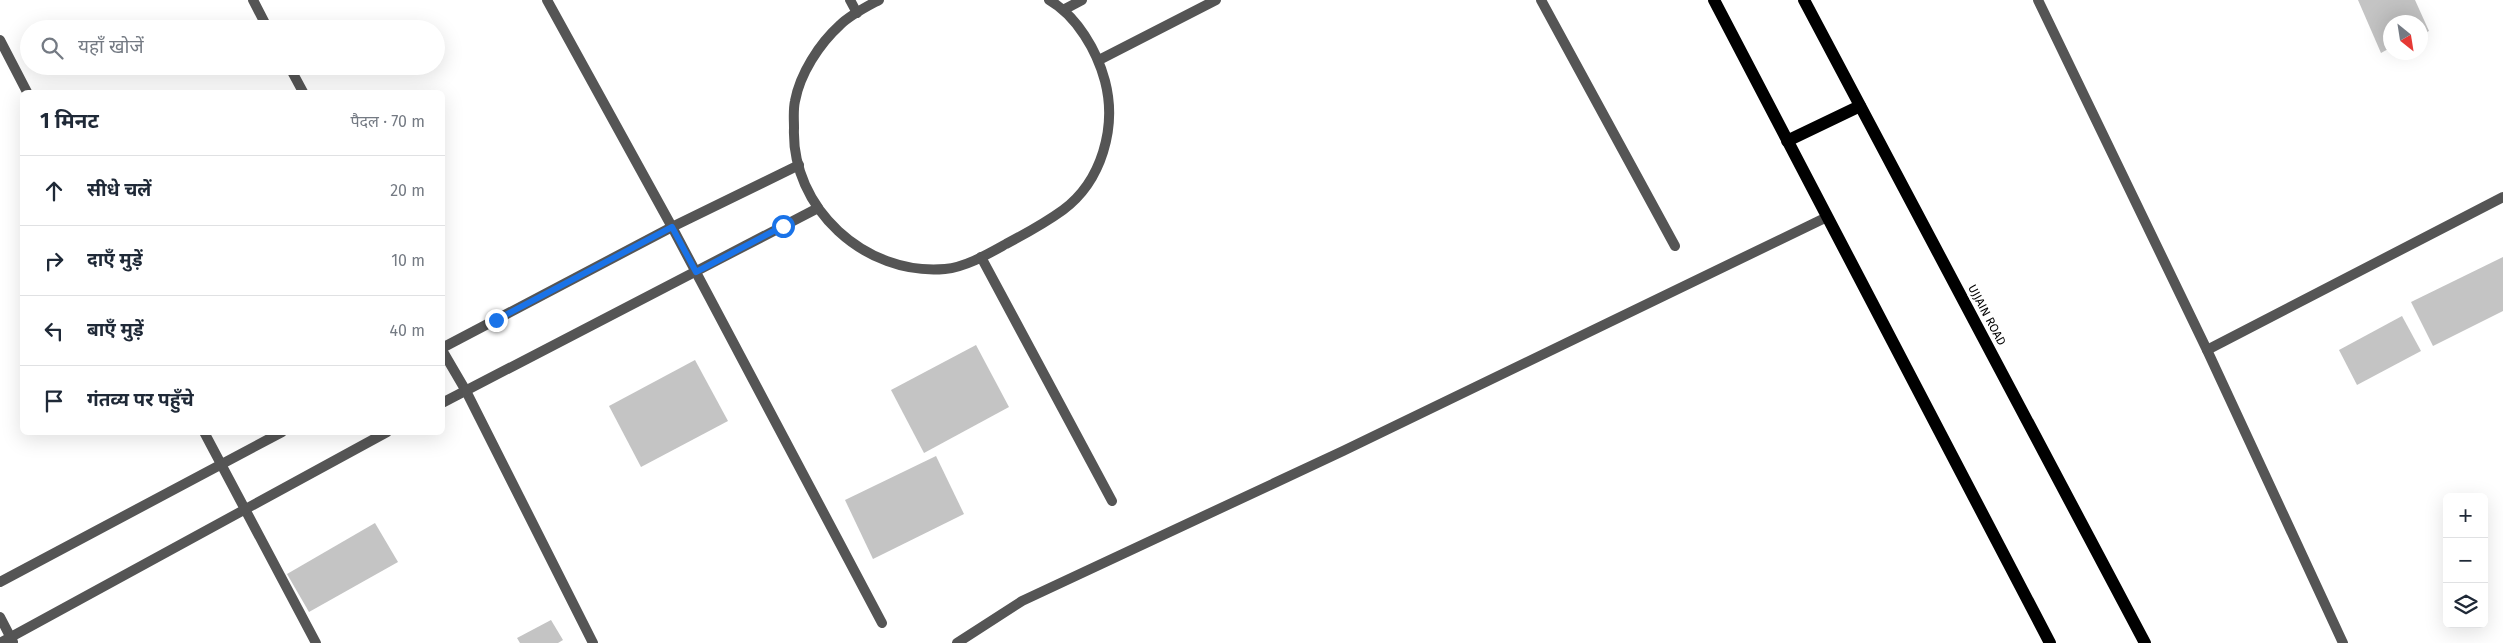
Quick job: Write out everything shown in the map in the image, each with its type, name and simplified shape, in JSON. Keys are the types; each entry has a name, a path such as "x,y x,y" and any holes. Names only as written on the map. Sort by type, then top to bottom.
{"main road":[{"path":"1714,0 2050,643"},
{"name":"UJJAIN ROAD","path":"1804,0 2145,643"},
{"path":"1787,141 1860,106"}],"street":[{"path":"253,0 263,20"},
{"path":"548,0 672,227 882,623"},
{"path":"850,0 857,13"},
{"path":"879,0 840,25 811,59 795,101 793,145 805,188 818,208 829,224 862,251 903,266 946,269 981,257 1024,234 1064,209 1092,180 1108,138 1108,92 1099,60 1065,9 1049,0"},
{"path":"1065,9 1082,0"},
{"path":"1099,60 1216,0"},
{"path":"1541,0 1675,246"},
{"path":"2038,0 2207,350 2344,643"},
{"path":"0,40 26,90"},
{"path":"294,75 302,90"},
{"path":"445,347 672,227 799,165"},
{"path":"2207,350 2503,197"},
{"path":"445,402 818,208"},
{"path":"958,643 1022,601 1343,452 1827,217"},
{"path":"981,257 1112,501"},
{"path":"445,354 466,391 593,643"},
{"path":"205,435 316,643"},
{"path":"0,582 276,435"},
{"path":"0,643 12,640 244,509 381,435"},
{"path":"0,617 12,640"}],"building":[{"path":"2358,0 2415,0 2422,15 2383,15 2383,52 2381,53"},
{"path":"2503,257 2503,311 2433,346 2411,302"},
{"path":"2402,316 2421,351 2357,385 2339,350"},
{"path":"976,345 1009,407 924,453 891,390"},
{"path":"695,360 728,421 641,467 609,406"},
{"path":"936,456 964,514 873,559 845,500"},
{"path":"375,523 398,562 309,612 287,574"},
{"path":"551,620 563,640 558,643 520,643 517,638"}],"route":[{"path":"496,320 672,227 696,272 783,226"}]}
